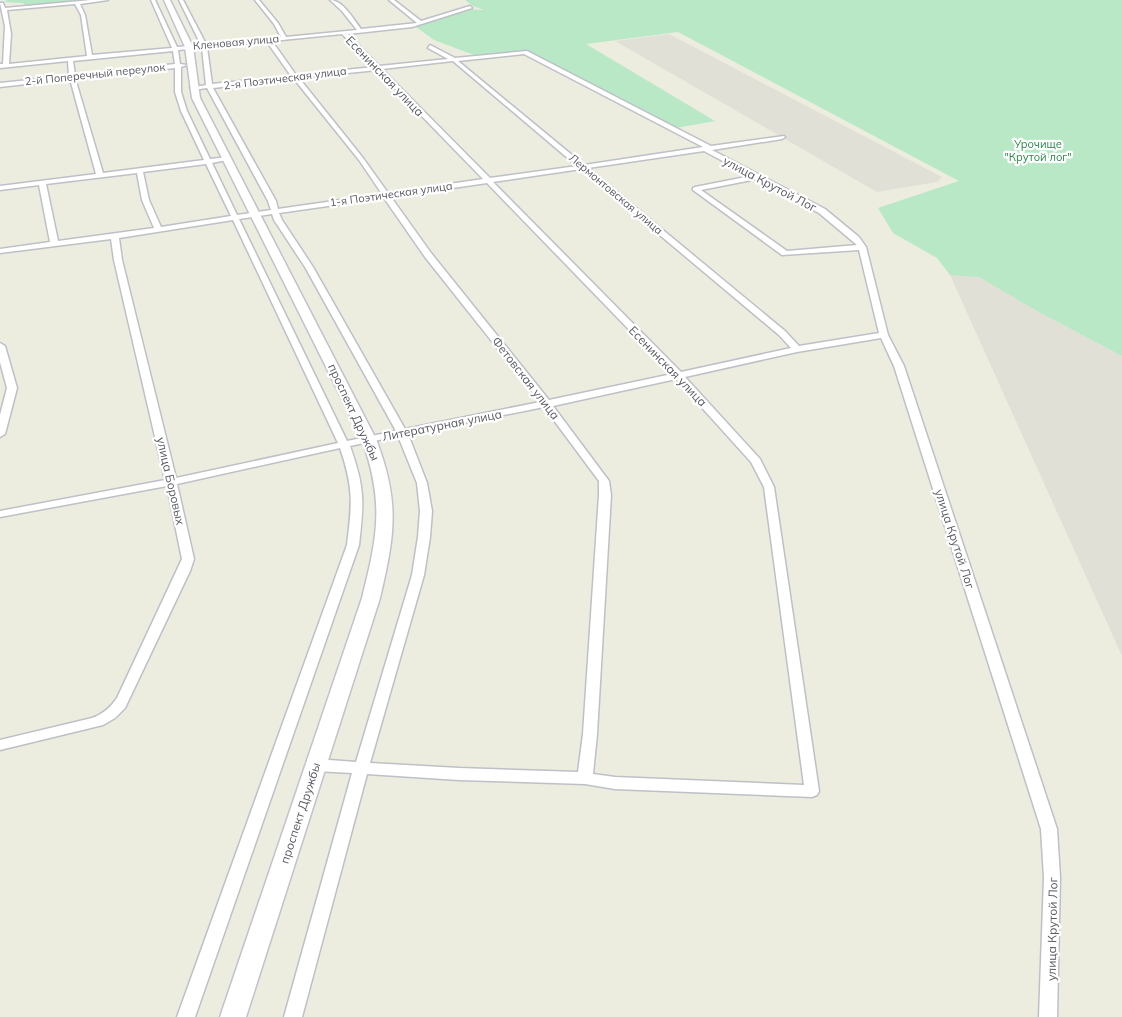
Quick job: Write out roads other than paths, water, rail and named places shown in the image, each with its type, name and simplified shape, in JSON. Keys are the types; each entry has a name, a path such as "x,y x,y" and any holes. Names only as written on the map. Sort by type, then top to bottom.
{"main road":[{"name":"проспект Дружбы","path":"167,0 189,47 184,65 196,98 369,439 382,478 387,504 386,533 371,598 233,1017"}],"street":[{"path":"5,9 106,0"},
{"path":"153,0 189,47 272,201 278,220 309,266 402,433 422,483 426,511 418,575 361,768 293,1017"},
{"path":"181,0 189,47"},
{"path":"257,0 276,24 284,38"},
{"path":"332,0 344,10 360,30"},
{"path":"391,0 420,23"},
{"path":"77,2 83,15 90,57"},
{"path":"0,3 7,11 8,41 3,65"},
{"name":"Кленовая улица","path":"3,65 412,26 470,7"},
{"name":"Есенинская улица","path":"343,32 376,68 679,376 756,461 769,488 812,791 615,783 585,778"},
{"name":"Фетовская улица","path":"268,40 295,77 361,159 428,255 547,404 604,481 606,487 590,734 585,778"},
{"name":"Лермонтовская улица","path":"430,47 453,59 782,333 797,349"},
{"name":"2-я Поэтическая улица","path":"193,88 525,52"},
{"name":"улица Крутой Лог","path":"525,52 708,149 835,220 862,247 884,335 899,366 1049,829 1053,849 1054,875 1050,922 1051,992 1048,1017"},
{"path":"70,59 72,77 100,174"},
{"path":"184,65 178,92 184,111 344,445 353,470 358,503 352,545 186,1017"},
{"name":"2-й Поперечный переулок","path":"0,85 184,65"},
{"name":"1-я Поэтическая улица","path":"0,251 54,242 115,236 158,228 782,137"},
{"path":"0,188 228,159"},
{"path":"140,170 140,178 152,221 158,228"},
{"path":"758,178 695,189 785,253 862,247"},
{"path":"42,182 54,242"},
{"name":"улица Боровых","path":"0,745 104,720 113,713 123,700 188,560 187,548 118,260 115,236"},
{"name":"Литературная улица","path":"0,514 171,482 369,439 679,376 797,349 884,335"},
{"path":"0,346 12,388 0,434"},
{"path":"316,766 459,774 585,778"}],"park label":[{"name":"Урочище \"Крутой лог\"","path":"1038,150"}]}
